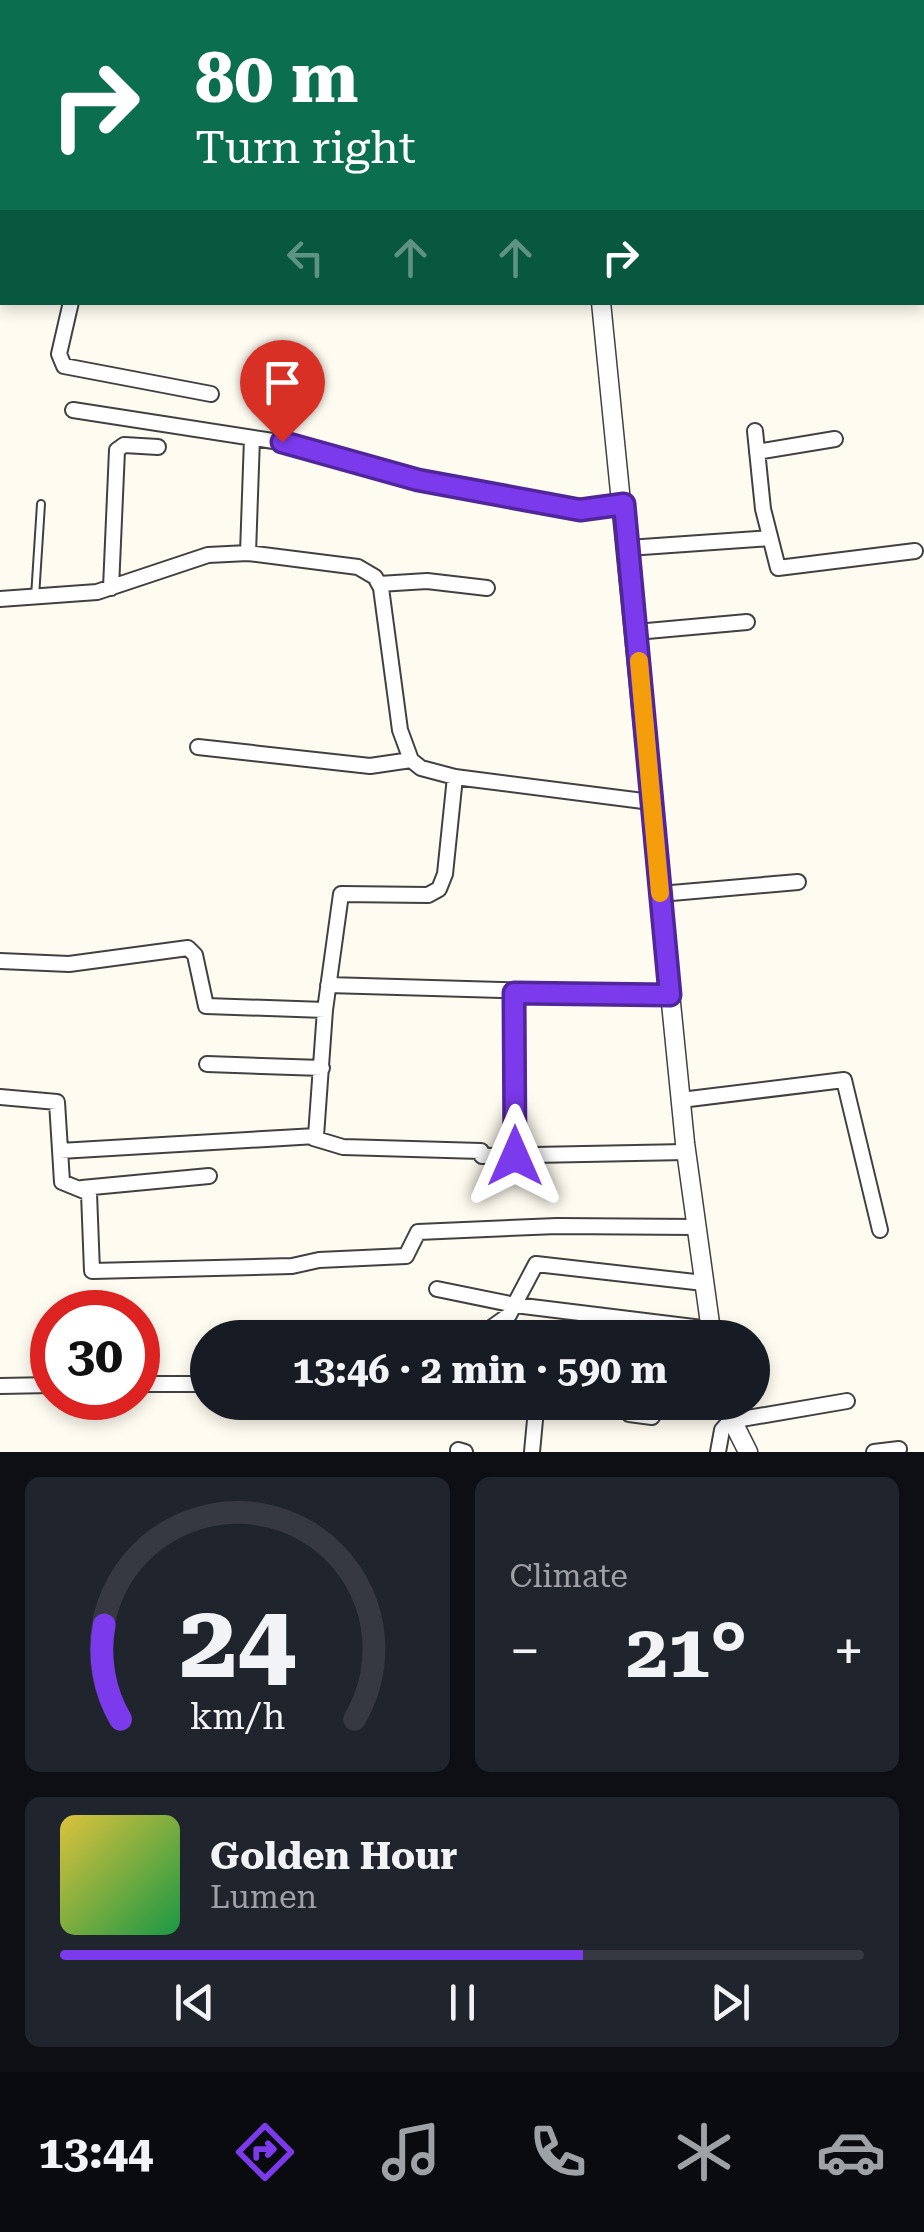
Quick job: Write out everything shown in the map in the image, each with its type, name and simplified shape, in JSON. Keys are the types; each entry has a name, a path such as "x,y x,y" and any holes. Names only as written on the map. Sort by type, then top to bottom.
{"street":[{"path":"70,305 59,354 64,366 211,394"},
{"path":"602,305 680,1100 709,1320"},
{"path":"73,410 299,445 418,480 580,510 624,504"},
{"path":"755,431 777,567 783,570 915,551"},
{"path":"248,552 252,438"},
{"path":"757,452 835,440"},
{"path":"111,588 118,450 124,446 158,447"},
{"path":"628,548 770,538"},
{"path":"0,599 35,600 111,588 208,556 248,552 358,567 380,584 427,582 486,588"},
{"path":"380,584 400,730 411,760 421,768 454,777 652,802"},
{"path":"636,632 748,622"},
{"path":"198,747 370,766 411,760"},
{"path":"313,1138 318,1130 328,984 344,891 428,895 439,889 445,874 454,777"},
{"path":"660,894 798,882"},
{"path":"0,960 57,965 188,948 194,954 206,1006 325,1010"},
{"path":"328,984 514,993 670,995"},
{"path":"514,993 515,1156"},
{"path":"207,1064 322,1068"},
{"path":"680,1100 844,1080 880,1230"},
{"path":"0,1096 57,1102 62,1184 82,1188 210,1176"},
{"path":"60,1151 199,1140 313,1138 343,1147 515,1156 686,1152"},
{"path":"82,1188 90,1196 90,1267 94,1271 292,1266 319,1260 406,1256 418,1232 696,1227"},
{"path":"504,1320 536,1264 704,1283"},
{"path":"437,1289 620,1320"},
{"path":"160,1384 190,1384"},
{"path":"0,1386 30,1385"},
{"path":"718,1452 722,1430 730,1422 847,1401"},
{"path":"532,1452 535,1420"},
{"path":"730,1422 748,1452"},
{"path":"874,1452 899,1449"}],"lane":[{"path":"35,600 41,504"}],"slow traffic":[{"path":"639,661 660,893"}],"route":[{"path":"282,442 418,480 580,510 595,511 624,504 670,995 514,993 515,1156"}]}
